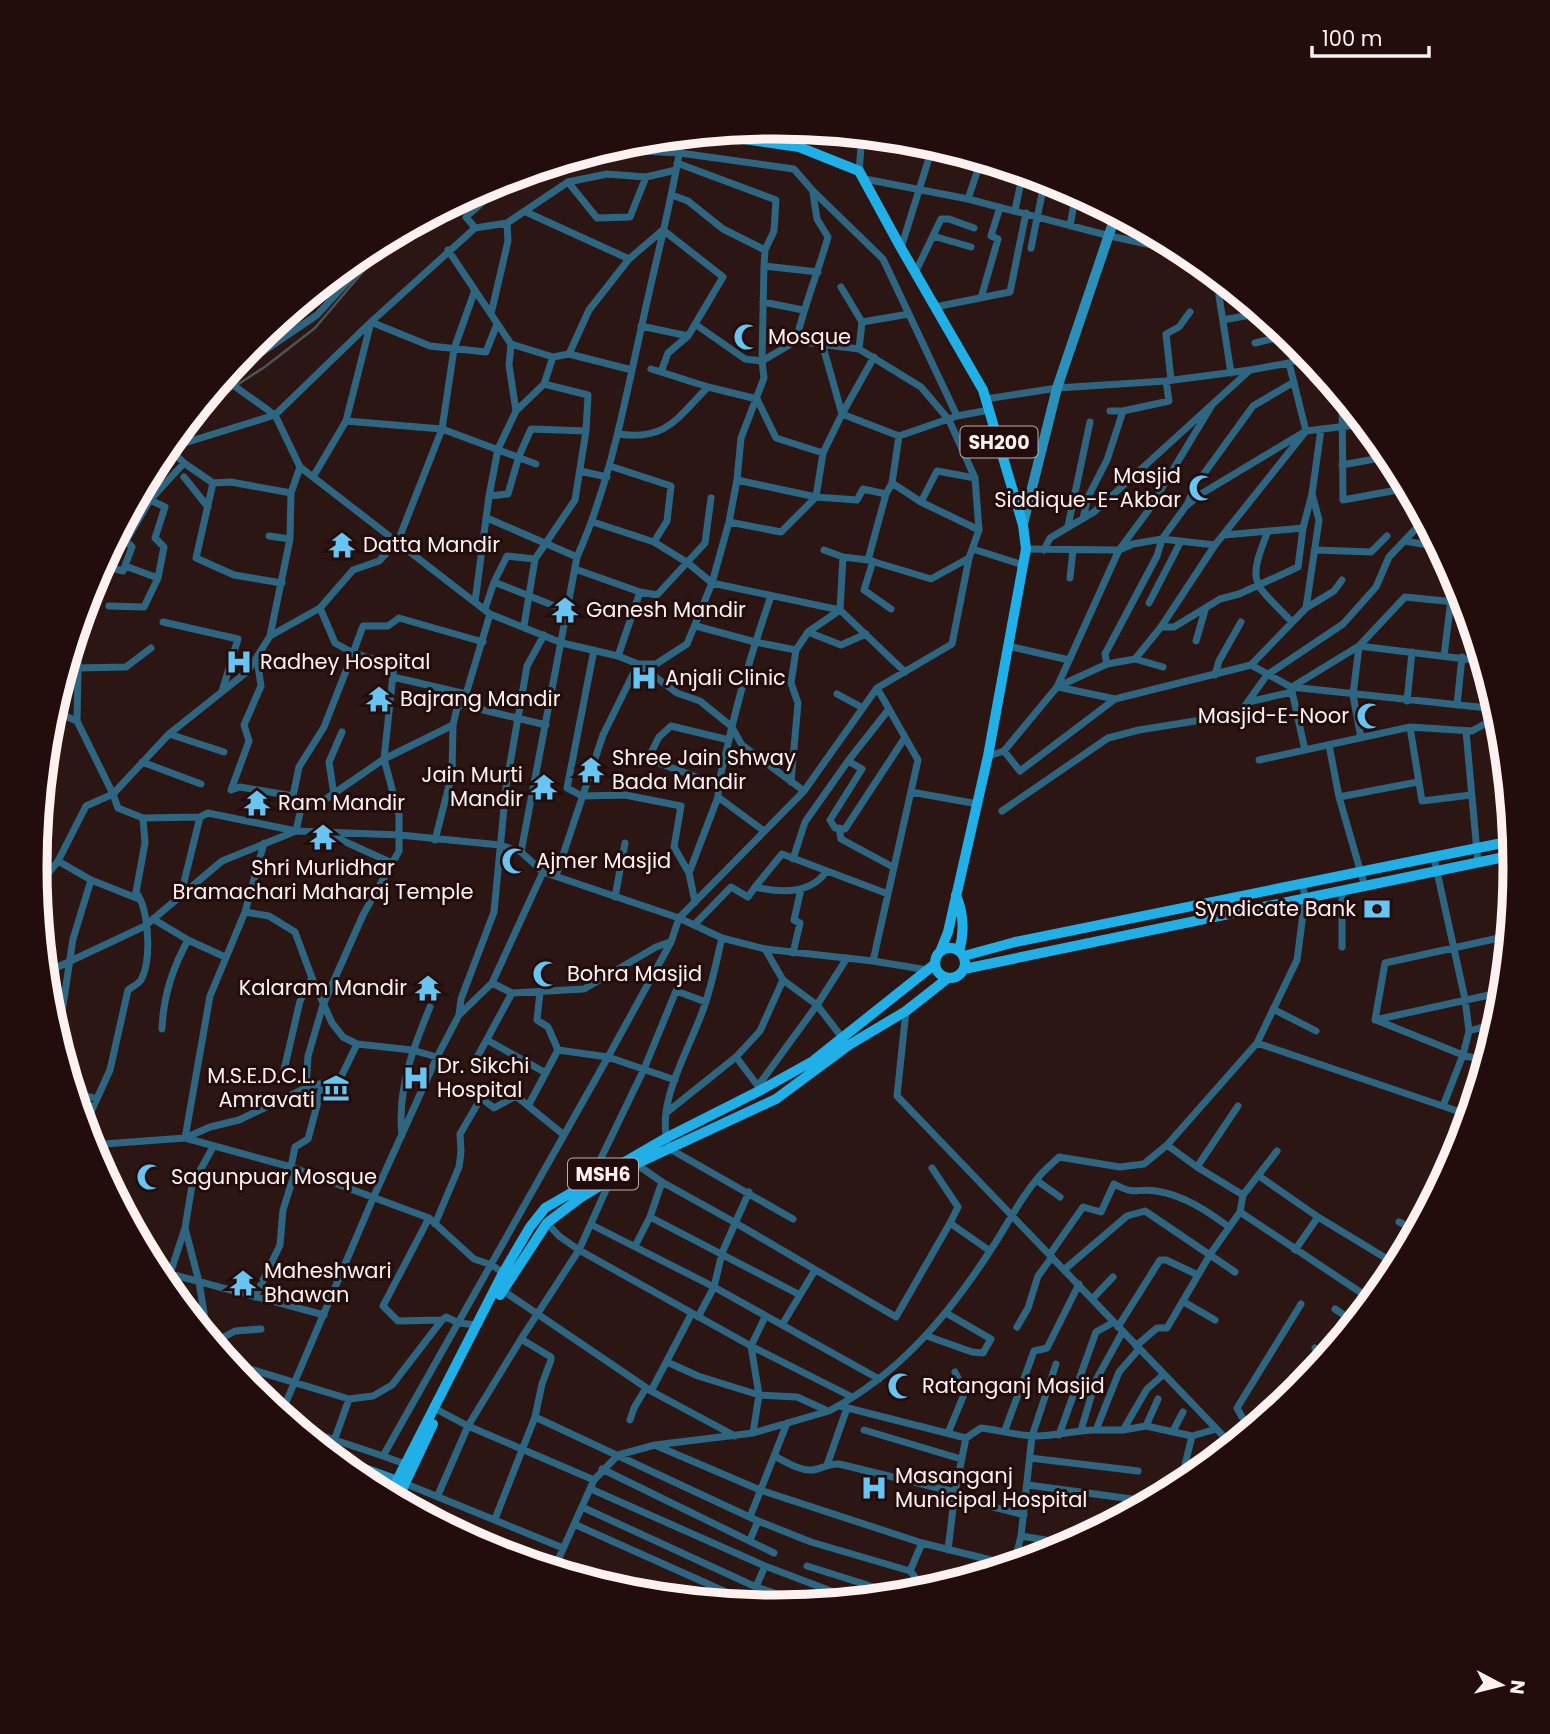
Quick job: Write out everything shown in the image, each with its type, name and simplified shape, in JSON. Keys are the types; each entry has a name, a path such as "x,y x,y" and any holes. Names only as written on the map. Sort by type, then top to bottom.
{"main road":[{"path":"753,140 799,146 862,175"},
{"name":"SH200","path":"862,175 983,390 1023,525 1026,549 978,804 940,952"},
{"path":"1023,525 1057,388 1114,223"},
{"path":"1502,844 961,953 953,948 940,952 932,967 941,975 954,978 964,969 1503,857"},
{"name":"SH200","path":"956,895 961,907 964,936 961,953"},
{"path":"961,953 964,969"},
{"name":"MSH6","path":"507,1275 530,1227 545,1208 590,1181 668,1143 776,1098 846,1042 932,967"},
{"name":"MSH6","path":"399,1490 405,1464 437,1410 476,1325 507,1275 547,1223 580,1198 760,1088 906,1011 947,978"},
{"name":"MSH6","path":"396,1488 499,1288"},
{"path":"369,1471 401,1482"}],"street":[{"path":"861,144 862,175 1152,245"},
{"path":"521,852 577,557 593,522 610,466 681,145"},
{"path":"644,151 680,153 794,169 883,259 957,416"},
{"path":"901,248 930,156"},
{"path":"184,444 275,415 448,250 475,228 508,223 568,182 607,174 646,177 676,166 776,200 774,231 765,250 762,361 764,379 741,438 737,481 729,522 712,583 687,644 656,664 638,664"},
{"path":"968,199 978,169"},
{"path":"568,182 597,218 630,217 646,177"},
{"path":"1015,210 1021,183"},
{"path":"796,341 803,310 828,237 817,219 813,191"},
{"path":"1031,248 1043,191"},
{"path":"672,195 688,201 723,229 765,250"},
{"path":"475,228 466,217 485,200"},
{"path":"1070,226 1074,204"},
{"path":"981,298 998,239 991,236 999,207"},
{"path":"526,212 629,259"},
{"path":"935,307 1010,292 1026,213"},
{"path":"915,273 944,218 974,228"},
{"path":"491,314 508,241 508,223"},
{"path":"569,354 589,310 629,259 663,230"},
{"path":"661,372 668,353 688,336 723,277 663,230"},
{"path":"933,236 971,247"},
{"path":"448,250 511,344 553,357 569,354 632,370"},
{"path":"764,266 818,272"},
{"path":"253,360 317,316 357,272"},
{"path":"841,287 862,322 859,349"},
{"path":"270,636 320,608 353,570 379,561 398,541 442,429 454,349 475,290"},
{"path":"1219,291 1231,373"},
{"path":"1219,296 1225,295"},
{"path":"763,302 803,310"},
{"path":"1110,411 1123,411 1169,401 1166,334 1179,327 1190,312"},
{"path":"862,322 909,314"},
{"path":"1223,320 1249,315"},
{"path":"371,322 430,346 486,352 497,324"},
{"path":"313,477 346,421 371,322"},
{"path":"383,1456 608,1057 671,942 679,918 804,792 877,688 952,643 969,558 979,530 975,478 948,420 920,387 859,349 796,341 762,361 740,357 695,324"},
{"path":"641,326 688,336"},
{"path":"1255,342 1275,338"},
{"path":"511,344 509,365 516,411"},
{"path":"822,344 842,414"},
{"path":"475,602 498,449 516,411 544,384 553,357"},
{"path":"729,522 781,532 816,497 823,453 874,357"},
{"path":"842,414 899,436 987,404 1057,388 1231,373 1297,360"},
{"path":"1289,363 1306,431"},
{"path":"651,369 757,399"},
{"path":"1044,550 1050,538 1094,512 1251,370"},
{"path":"1107,664 1105,654 1157,556 1162,538 1186,506 1195,486 1253,406 1294,382"},
{"path":"231,384 275,415 300,467 487,611 562,643 618,656 638,664 677,693 700,701 731,726 742,745 804,792"},
{"path":"524,626 535,559 575,500 586,430 588,395 544,384"},
{"path":"618,434 638,437 666,430 708,387"},
{"path":"757,399 776,438 823,453"},
{"path":"988,756 1003,751 1057,687 1119,550 1148,511 1212,405"},
{"path":"1083,518 1088,497 1107,460 1123,411"},
{"path":"1342,412 1343,500 1397,490"},
{"path":"346,421 442,429 536,464"},
{"path":"1068,526 1090,422"},
{"path":"1186,506 1306,431 1353,426"},
{"path":"489,496 508,494 519,456 531,429 586,430"},
{"path":"1161,627 1174,627 1220,599 1239,594 1298,567 1321,429"},
{"path":"1135,659 1161,627 1215,545 1306,431"},
{"path":"891,609 864,590 886,494 892,483 899,436"},
{"path":"175,455 213,483 231,482 291,493"},
{"path":"1342,465 1377,459"},
{"path":"112,568 123,571 132,547 126,541 150,500 184,463"},
{"path":"610,466 671,486 667,521 654,542"},
{"path":"47,875 58,861 86,806 113,794 169,734 248,671 270,636 290,539 291,493 300,467"},
{"path":"580,471 607,477"},
{"path":"921,502 937,471 975,478"},
{"path":"184,477 208,507"},
{"path":"737,481 816,497 858,500 863,489 886,494"},
{"path":"213,483 195,558 234,575 282,583"},
{"path":"892,483 921,502 979,530"},
{"path":"1306,608 1319,520 1312,494"},
{"path":"575,569 640,592 657,595 688,564 705,542 711,498"},
{"path":"109,607 144,607 158,578 163,547 155,538 165,508 150,500"},
{"path":"487,517 577,557"},
{"path":"593,522 654,542 712,583 839,610 905,671"},
{"path":"1002,811 1108,738 1139,730 1240,714 1267,675 1343,624 1376,587 1390,557 1418,527"},
{"path":"1224,535 1303,528"},
{"path":"1268,531 1255,565 1258,585 1292,622"},
{"path":"269,536 290,539"},
{"path":"1316,550 1371,552 1387,536"},
{"path":"1026,549 1119,550 1162,538 1215,545"},
{"path":"1149,603 1181,541"},
{"path":"1405,541 1428,545"},
{"path":"972,549 1023,565"},
{"path":"824,550 843,557 870,560 931,579 969,558"},
{"path":"1070,578 1073,550"},
{"path":"435,840 452,774 453,725 458,704 466,694 482,642 494,582 507,556 535,559"},
{"path":"839,610 843,557"},
{"path":"125,566 158,578"},
{"path":"1003,751 1020,771 1115,699 1251,665 1306,608 1334,591 1342,580"},
{"path":"494,582 567,611"},
{"path":"618,656 640,592"},
{"path":"688,873 718,797 718,785 731,726 771,596"},
{"path":"1248,702 1292,690 1359,646 1405,597 1450,601"},
{"path":"1444,656 1450,598"},
{"path":"306,1088 308,1056 323,1005 363,915 399,850 400,835 399,815 384,759 394,665 353,653 335,643 320,608"},
{"path":"791,782 798,703 792,683 796,650 808,632 839,610"},
{"path":"1196,641 1205,610"},
{"path":"293,796 299,767 324,727 363,626 388,626 399,618 482,642"},
{"path":"163,622 238,639 222,691"},
{"path":"1214,675 1241,622"},
{"path":"696,626 796,650"},
{"path":"808,632 841,645 866,634"},
{"path":"459,1016 461,999 494,912 506,787 527,666 544,635"},
{"path":"1008,646 1069,660"},
{"path":"1359,646 1472,659"},
{"path":"1359,646 1353,695 1361,738"},
{"path":"77,668 126,667 151,648"},
{"path":"594,650 567,788 582,796 625,795 681,806 674,847 688,873 695,902"},
{"path":"1407,701 1412,652"},
{"path":"256,657 261,686 244,725 249,741 231,790 240,787 293,796 302,804 320,803 384,759 453,725"},
{"path":"1457,705 1462,657"},
{"path":"1057,687 1107,664 1135,659 1163,667"},
{"path":"77,662 77,721 118,808 144,818 200,817 208,813 296,831 400,835 500,845 521,852 544,872 679,918 722,938 793,953 932,967"},
{"path":"556,876 603,735 638,664"},
{"path":"1251,665 1292,690 1485,708"},
{"path":"393,677 466,694"},
{"path":"1057,687 1115,699"},
{"path":"873,961 918,760 877,688"},
{"path":"1292,690 1305,750"},
{"path":"837,694 863,708"},
{"path":"458,704 546,725"},
{"path":"793,859 805,822 889,709"},
{"path":"63,715 77,721"},
{"path":"1259,760 1409,727 1472,732 1486,723 1489,727"},
{"path":"718,785 648,758 659,737 671,726 729,740"},
{"path":"1409,727 1422,801 1471,795"},
{"path":"1466,731 1478,863"},
{"path":"334,795 329,762 342,732"},
{"path":"169,734 224,752"},
{"path":"848,761 862,769 830,820 835,828 845,829 904,739"},
{"path":"1329,745 1339,797 1365,887"},
{"path":"142,762 201,784"},
{"path":"1339,797 1419,782"},
{"path":"911,792 978,804"},
{"path":"718,797 764,831"},
{"path":"296,831 302,804"},
{"path":"180,895 200,817"},
{"path":"91,1113 110,1070 128,990 140,981 149,952 141,900 136,892 145,843 144,818"},
{"path":"839,828 841,839 893,867"},
{"path":"54,970 145,926 222,861 296,831"},
{"path":"325,832 392,863"},
{"path":"186,1138 210,996 245,912 264,843"},
{"path":"615,897 625,843"},
{"path":"694,925 731,887 748,897 782,854 888,894"},
{"path":"1434,858 1465,999 1469,1031 1463,1055 1443,1105"},
{"path":"58,861 91,880 141,900"},
{"path":"285,1405 374,1196 438,1057 459,1016 492,983 544,872"},
{"path":"755,887 766,890 801,890 818,883 826,872"},
{"path":"62,1013 73,939 91,880"},
{"path":"827,1465 843,1407 927,1336 990,1251 1036,1180 1059,1157 1120,1167 1144,1164 1167,1145 1257,1043 1297,960 1306,899 1303,885"},
{"path":"793,953 800,923 794,920 801,890"},
{"path":"1342,892 1342,947"},
{"path":"245,912 269,916 295,932 323,1005 343,1037 357,1044 412,1050 438,1057"},
{"path":"153,919 188,940 225,957"},
{"path":"722,938 706,1002 675,1080 665,1114 668,1143 793,1219"},
{"path":"1375,1020 1385,963 1499,938"},
{"path":"162,1029 162,1010 178,959 188,940"},
{"path":"492,983 512,993 584,989 656,947 671,942"},
{"path":"765,949 783,980 817,1005 846,1042"},
{"path":"736,1057 760,1088 847,958"},
{"path":"284,1070 300,1001 312,978"},
{"path":"665,1114 736,1057 760,1031 783,980"},
{"path":"590,1181 643,1069 676,991 706,1002"},
{"path":"540,992 537,1020 548,1027 558,1050"},
{"path":"474,1063 512,993"},
{"path":"1375,1020 1492,994"},
{"path":"402,1135 399,1114 412,1050 430,1007"},
{"path":"1273,1009 1316,1031"},
{"path":"906,1011 897,1096 1225,1438"},
{"path":"1375,1020 1477,1059"},
{"path":"1469,1031 1485,1026"},
{"path":"486,1040 546,1073"},
{"path":"1257,1043 1460,1112"},
{"path":"103,1144 186,1138 210,1127 239,1120 306,1088 341,1077 357,1044"},
{"path":"558,1050 608,1057 675,1080"},
{"path":"528,1106 558,1050"},
{"path":"255,1297 280,1245 283,1210 295,1147 308,1139 323,1083"},
{"path":"84,1095 97,1099"},
{"path":"442,1320 398,1321 383,1306 432,1221 459,1167 460,1134 481,1098 494,1108 516,1096 564,1135"},
{"path":"1197,1167 1238,1105"},
{"path":"186,1138 293,1168 374,1196 432,1221 474,1259 492,1265 507,1275"},
{"path":"1167,1145 1243,1195"},
{"path":"171,1272 185,1228 192,1185 212,1147"},
{"path":"1096,1430 1119,1372 1157,1328 1167,1328 1211,1253 1240,1212 1243,1195 1277,1151"},
{"path":"636,1164 662,1182 896,1317 958,1207 932,1168"},
{"path":"1259,1176 1318,1217 1387,1259"},
{"path":"438,1496 468,1426 579,1250 611,1180"},
{"path":"1036,1180 1060,1197"},
{"path":"635,1246 650,1217 662,1182"},
{"path":"1017,1327 1028,1308 1038,1276 1083,1207 1101,1212 1114,1184 1130,1193 1155,1191 1195,1203 1229,1227"},
{"path":"631,1420 634,1408 667,1362 714,1287 722,1253 748,1192"},
{"path":"1065,1269 1127,1216 1145,1211 1236,1272"},
{"path":"1240,1212 1363,1294"},
{"path":"650,1217 800,1295"},
{"path":"1295,1250 1318,1217"},
{"path":"1399,1222 1408,1226"},
{"path":"547,1223 559,1236 579,1250 751,1346 852,1397"},
{"path":"950,1223 990,1251"},
{"path":"592,1225 714,1287 879,1379"},
{"path":"185,1228 199,1282 204,1317"},
{"path":"1081,1430 1096,1380 1118,1327 1160,1260 1166,1260 1198,1275"},
{"path":"782,1325 815,1270"},
{"path":"173,1275 324,1315"},
{"path":"1093,1298 1113,1277"},
{"path":"1005,1430 1034,1351 1047,1348 1079,1284"},
{"path":"499,1288 649,1389 736,1436"},
{"path":"1184,1302 1214,1320"},
{"path":"1245,1422 1237,1408 1301,1304"},
{"path":"1335,1309 1346,1317"},
{"path":"927,1336 972,1352 983,1353 991,1339 946,1313"},
{"path":"248,1369 349,1399 373,1396 391,1385 446,1317 458,1323 476,1325"},
{"path":"753,1433 759,1395 751,1346 765,1317"},
{"path":"1059,1435 1096,1332 1118,1327"},
{"path":"221,1338 236,1331 261,1329"},
{"path":"495,1519 535,1417 551,1360 551,1357 521,1339"},
{"path":"1315,1348 1319,1350"},
{"path":"667,1362 698,1376 759,1395 797,1397 829,1412"},
{"path":"1016,1553 1024,1515 1032,1436 1056,1364"},
{"path":"948,1433 965,1392 955,1372"},
{"path":"1123,1430 1147,1389 1164,1374"},
{"path":"334,1441 349,1399"},
{"path":"1146,1426 1158,1399"},
{"path":"557,1561 594,1480 618,1455 654,1445 753,1433 843,1407 966,1438"},
{"path":"437,1410 594,1480"},
{"path":"1173,1431 1183,1412"},
{"path":"535,1417 758,1521 811,1542 910,1572 915,1577 914,1582"},
{"path":"750,1517 787,1423"},
{"path":"948,1550 966,1438 981,1428 1032,1436 1146,1426 1192,1436 1216,1429"},
{"path":"864,1430 961,1459"},
{"path":"1184,1468 1192,1436"},
{"path":"324,1437 405,1464"},
{"path":"654,1445 760,1490 922,1543 995,1560"},
{"path":"774,1456 803,1469 816,1470 839,1464 1024,1515"},
{"path":"1030,1458 1138,1471"},
{"path":"602,1469 774,1553"},
{"path":"401,1482 563,1548"},
{"path":"1028,1485 1132,1499"},
{"path":"590,1489 765,1566 834,1592"},
{"path":"582,1507 756,1587 779,1595"},
{"path":"752,1560 758,1521"},
{"path":"574,1524 728,1593"},
{"path":"1021,1536 1049,1541"},
{"path":"910,1572 922,1543"},
{"path":"756,1587 765,1566"},
{"path":"807,1566 877,1588"}],"waterway":[{"path":"221,396 266,366 315,328 371,262"}],"place":[{"name":"Mosque","path":"747,337"},
{"name":"Masjid Siddique-E-Akbar","path":"1202,488"},
{"name":"Datta Mandir","path":"342,545"},
{"name":"Ganesh Mandir","path":"565,610"},
{"name":"Radhey Hospital","path":"239,662"},
{"name":"Anjali Clinic","path":"644,678"},
{"name":"Bajrang Mandir","path":"379,699"},
{"name":"Masjid-E-Noor","path":"1370,716"},
{"name":"Shree Jain Shway Bada Mandir","path":"591,770"},
{"name":"Jain Murti Mandir","path":"544,787"},
{"name":"Ram Mandir","path":"257,803"},
{"name":"Shri Murlidhar Bramachari Maharaj Temple","path":"323,837"},
{"name":"Ajmer Masjid","path":"515,861"},
{"name":"Syndicate Bank","path":"1377,909"},
{"name":"Bohra Masjid","path":"546,974"},
{"name":"Kalaram Mandir","path":"428,988"},
{"name":"Dr. Sikchi Hospital","path":"416,1078"},
{"name":"M.S.E.D.C.L. Amravati","path":"336,1088"},
{"name":"Sagunpuar Mosque","path":"150,1177"},
{"name":"Maheshwari Bhawan","path":"243,1283"},
{"name":"Ratanganj Masjid","path":"901,1386"},
{"name":"Masanganj Municipal Hospital","path":"874,1488"}]}
